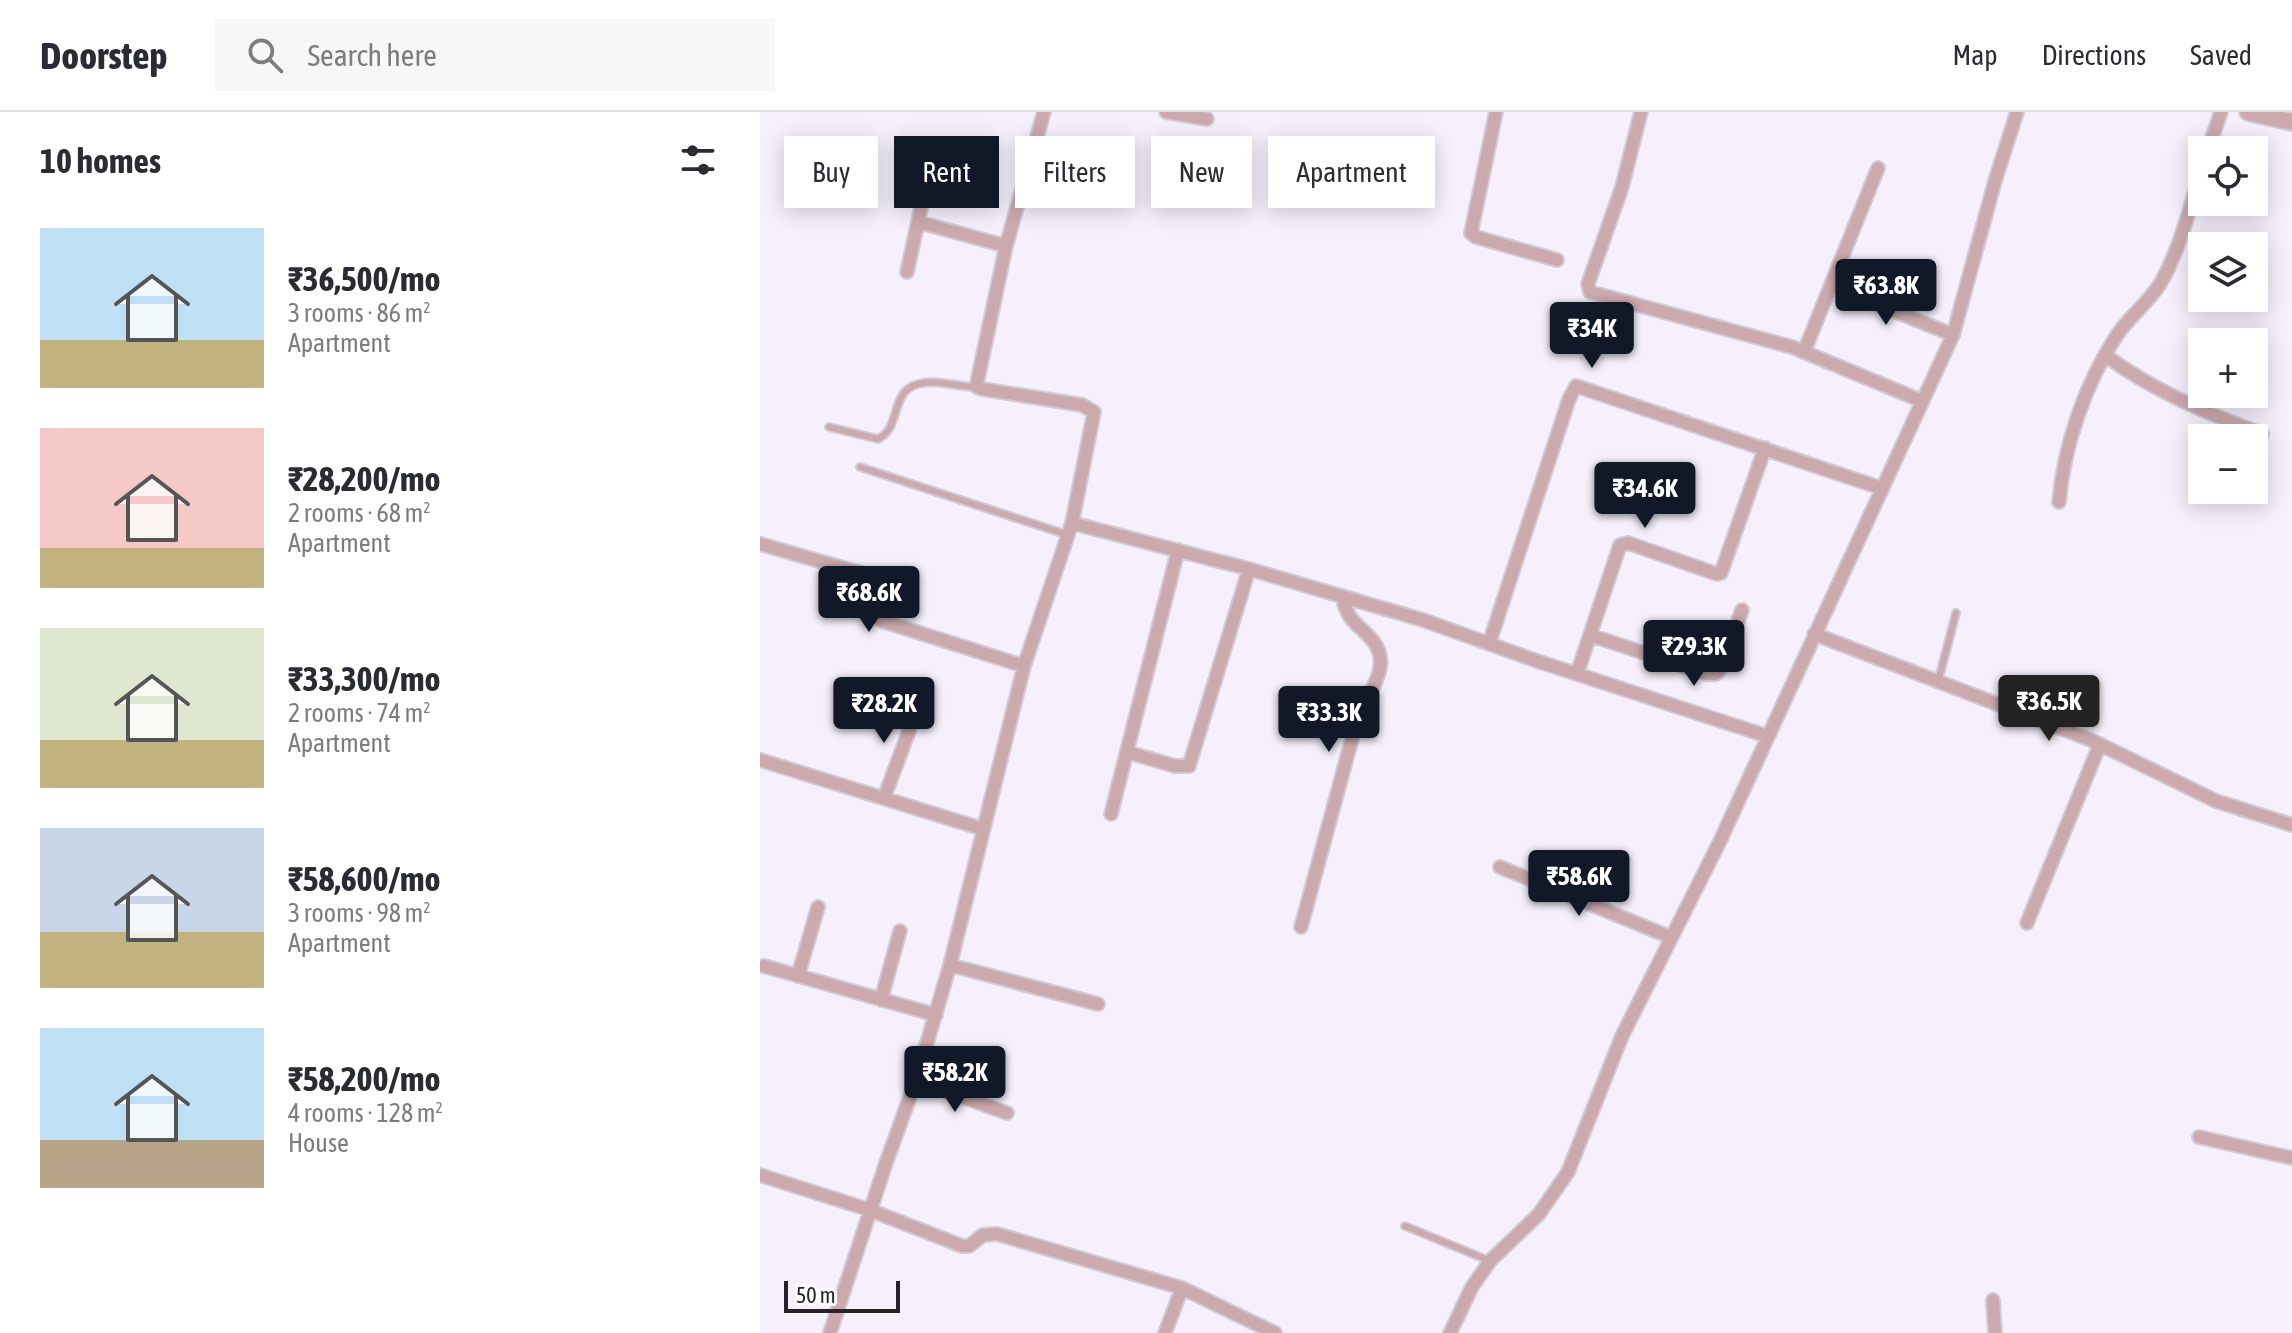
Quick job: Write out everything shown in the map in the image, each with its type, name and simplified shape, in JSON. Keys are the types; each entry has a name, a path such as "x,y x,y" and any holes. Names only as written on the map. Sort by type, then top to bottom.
{"street":[{"path":"830,1333 936,1015 1024,666 1070,529 1095,418 1090,407 977,387 1006,246 1043,114 1027,112"},
{"path":"1166,112 1207,119"},
{"path":"1496,112 1471,233 1557,260"},
{"path":"1641,112 1622,187 1588,284 1590,292 1804,352 1922,401"},
{"path":"1450,1333 1472,1287 1490,1261 1539,1214 1568,1172 1622,1036 1720,841 1953,335 2017,112"},
{"path":"2213,136 2221,112"},
{"path":"2248,112 2292,122"},
{"path":"1804,352 1878,168"},
{"path":"907,272 921,208"},
{"path":"2059,502 2066,452 2105,355 2126,322 2159,285 2188,210"},
{"path":"918,222 1006,246"},
{"path":"1831,285 1953,335"},
{"path":"2105,355 2131,375 2202,411 2236,424"},
{"path":"1489,644 1569,399 1576,386 1581,385 1881,488"},
{"path":"1577,674 1617,551 1623,542 1721,573 1765,448"},
{"path":"1070,529 1178,550 1423,620 1767,736"},
{"path":"760,544 878,578 885,585 879,614 882,621 1024,666"},
{"path":"1111,814 1178,550"},
{"path":"1127,752 1175,766 1189,766 1249,569"},
{"path":"1301,927 1353,735 1381,665 1375,643 1351,621 1342,596"},
{"path":"1590,635 1707,674 1716,674 1722,667 1742,610"},
{"path":"1814,634 2100,744 2216,801 2292,825"},
{"path":"884,798 919,704"},
{"path":"2027,923 2100,744"},
{"path":"760,760 983,829"},
{"path":"1500,867 1670,937"},
{"path":"798,976 818,907"},
{"path":"881,1000 900,931"},
{"path":"950,965 1098,1004"},
{"path":"764,966 936,1015"},
{"path":"916,1080 1007,1113"},
{"path":"2199,1137 2292,1158"},
{"path":"760,1175 870,1210 962,1246 969,1246 983,1235 997,1234 1182,1288 1275,1333"},
{"path":"1165,1333 1182,1288"},
{"path":"1993,1300 1995,1333"}],"lane":[{"path":"829,427 878,439 889,430 904,391 916,384 977,387"},
{"path":"860,467 1070,529"},
{"path":"1938,682 1956,613"},
{"path":"1405,1226 1490,1261"}]}
